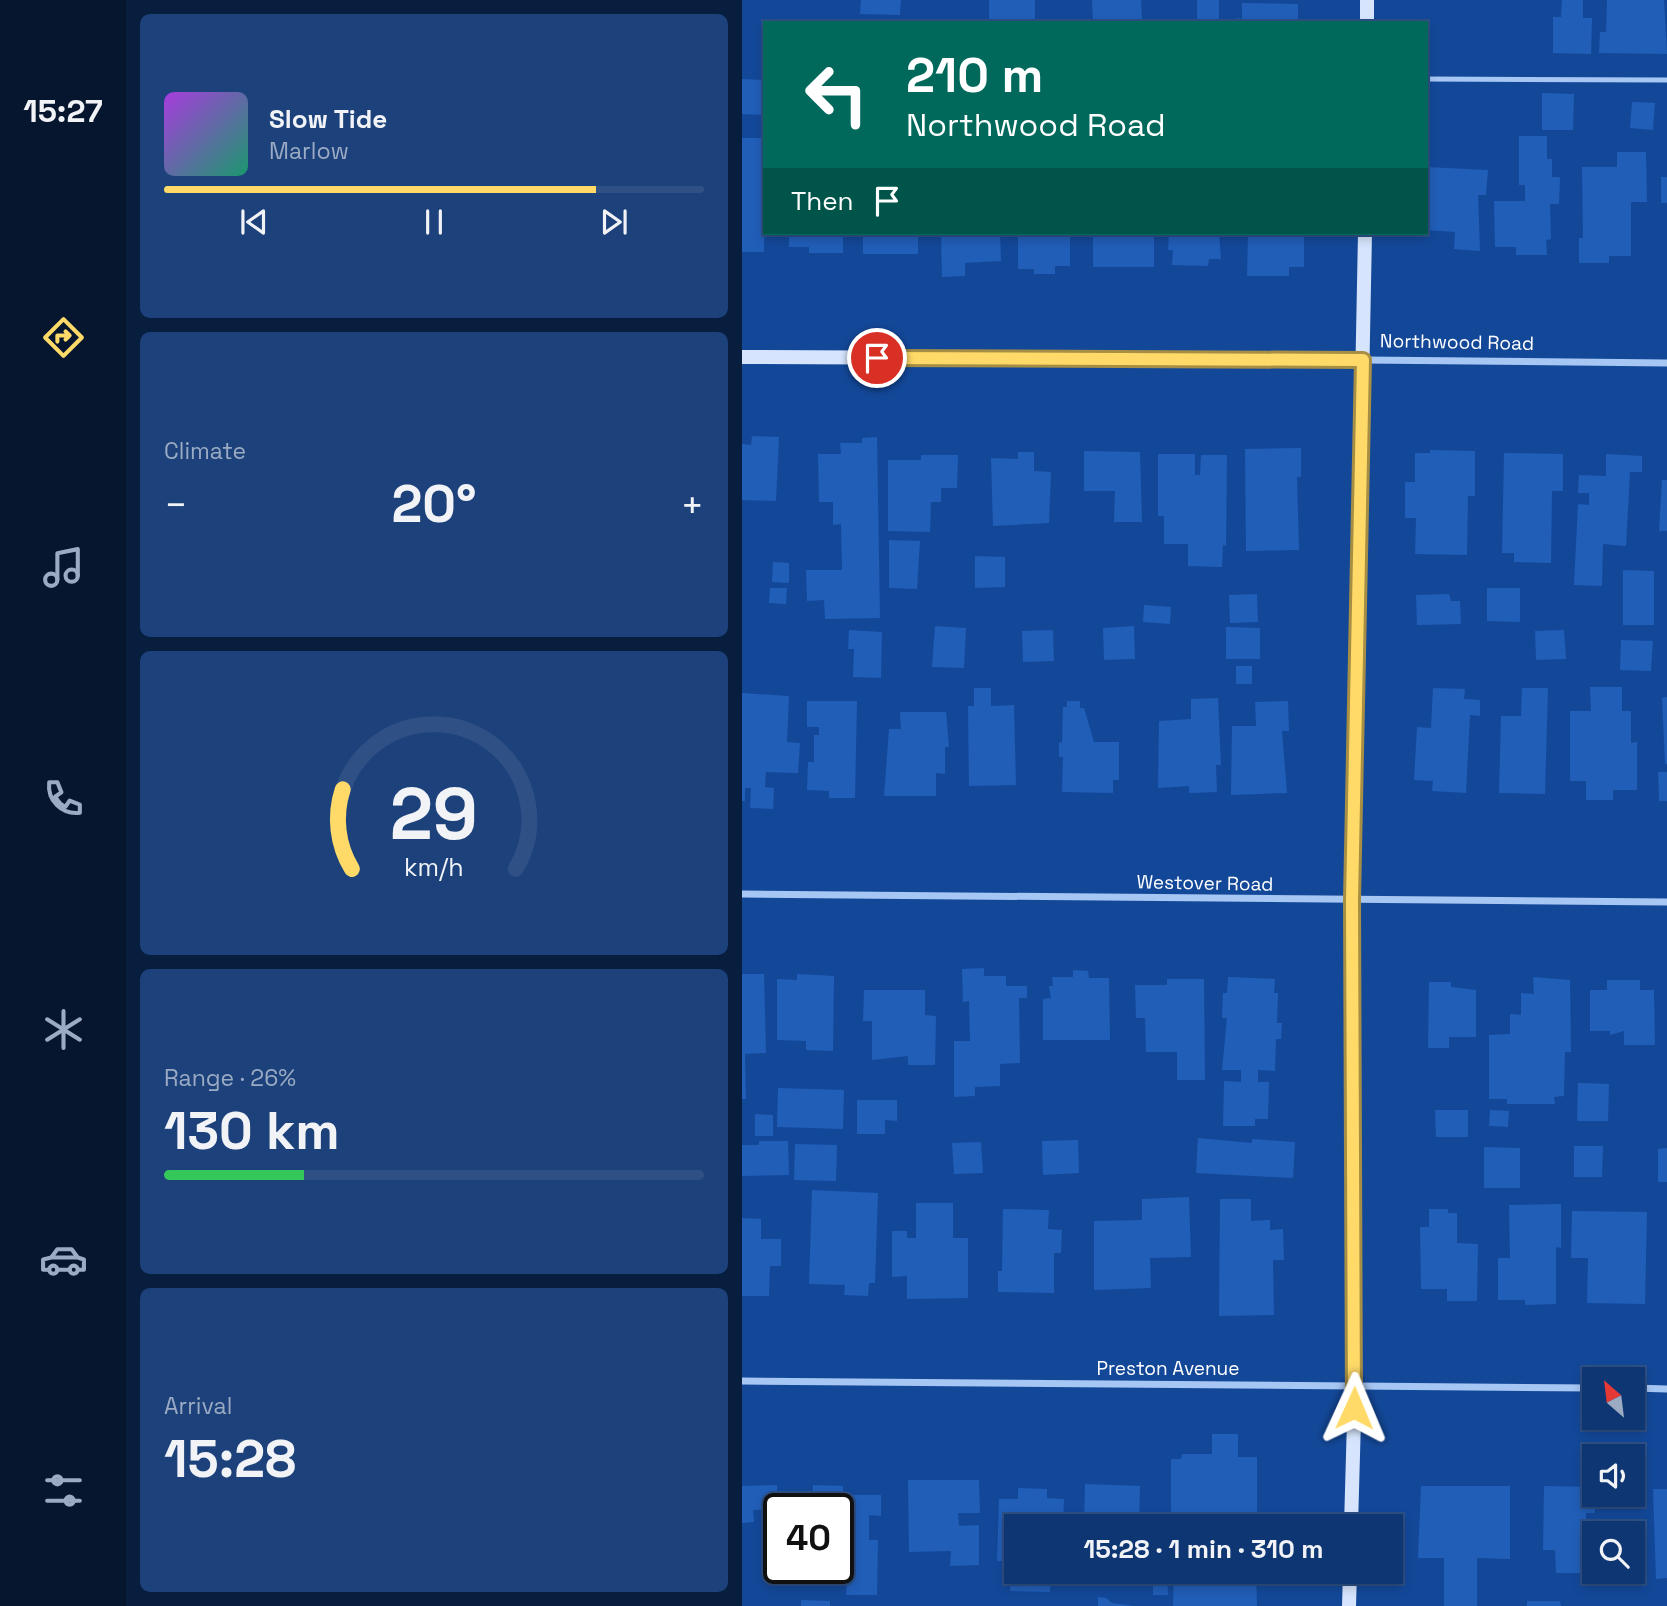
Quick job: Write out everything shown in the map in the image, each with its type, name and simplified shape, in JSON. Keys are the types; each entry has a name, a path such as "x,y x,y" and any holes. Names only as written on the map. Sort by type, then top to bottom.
{"street":[{"path":"1367,0 1367,21"},
{"path":"1351,1514 1355,1384 1352,900 1365,235"},
{"name":"Northwood Road","path":"742,357 1667,363"},
{"name":"Westover Road","path":"742,894 1667,902"},
{"name":"Preston Avenue","path":"742,1381 1582,1388"},
{"path":"1645,1388 1667,1389"},
{"path":"1349,1606 1350,1584"}],"lane":[{"path":"1428,79 1667,80"}],"building":[{"path":"861,0 901,0 900,15 860,14"},
{"path":"989,0 1035,0 1035,21 989,21"},
{"path":"1092,0 1141,0 1142,21 1093,21"},
{"path":"1197,0 1219,0 1219,20 1197,20"},
{"path":"1562,0 1583,0 1583,18 1592,18 1591,54 1553,53 1553,17 1561,17"},
{"path":"1607,0 1664,0 1667,54 1599,53 1600,32 1606,32"},
{"path":"1242,3 1298,4 1298,21 1236,21 1237,18 1242,19"},
{"path":"742,79 763,80 763,115 742,114"},
{"path":"1542,93 1574,94 1573,130 1542,130"},
{"path":"1632,102 1655,103 1653,130 1630,128"},
{"path":"1519,136 1547,136 1547,159 1552,159 1552,177 1560,177 1559,204 1550,204 1551,239 1546,240 1547,255 1516,255 1516,247 1495,247 1494,201 1525,201 1525,185 1519,185"},
{"path":"742,138 763,138 764,252 742,252"},
{"path":"1617,152 1646,152 1647,202 1631,202 1631,256 1609,256 1609,263 1579,263 1579,238 1583,238 1582,167 1617,167"},
{"path":"1428,167 1488,170 1486,195 1478,195 1480,251 1454,249 1455,232 1428,230"},
{"path":"1661,177 1667,177 1667,203 1661,203"},
{"path":"789,235 843,235 843,253 809,253 809,247 789,247"},
{"path":"863,235 918,235 918,254 863,254"},
{"path":"941,235 1000,235 1001,261 965,263 965,276 942,277"},
{"path":"1018,235 1070,235 1070,266 1055,266 1055,274 1034,274 1034,269 1018,269"},
{"path":"1093,235 1154,235 1154,267 1093,267"},
{"path":"1169,235 1219,235 1221,259 1209,259 1208,266 1172,265 1173,250 1168,250"},
{"path":"1248,235 1304,235 1304,267 1289,267 1289,276 1247,276"},
{"path":"752,436 779,437 776,501 742,500 742,444 751,445"},
{"path":"877,437 880,618 825,619 824,600 807,601 806,570 842,570 841,524 833,525 833,502 819,502 818,454 841,454 840,443 862,443 862,438"},
{"path":"1301,448 1301,477 1297,477 1299,550 1246,551 1245,449"},
{"path":"1430,450 1475,451 1475,496 1468,496 1467,555 1415,554 1416,518 1405,518 1405,482 1415,482 1415,453 1430,453"},
{"path":"1084,451 1140,452 1142,522 1114,522 1115,491 1084,491"},
{"path":"1018,452 1034,452 1034,471 1051,472 1049,523 993,526 991,458 1018,459"},
{"path":"1504,453 1563,454 1563,491 1552,491 1551,563 1514,562 1514,553 1502,553"},
{"path":"1158,454 1195,454 1195,475 1200,475 1201,455 1227,455 1226,546 1223,545 1222,567 1188,566 1188,544 1164,544 1164,516 1158,516"},
{"path":"1606,454 1642,456 1642,472 1630,472 1626,546 1603,544 1602,586 1574,585 1578,504 1589,505 1589,493 1578,493 1579,475 1606,476"},
{"path":"921,455 958,455 957,488 941,488 941,502 931,502 930,532 888,531 888,460 921,460"},
{"path":"1662,480 1667,480 1667,531 1659,531"},
{"path":"889,540 920,541 917,589 889,588"},
{"path":"975,556 1005,557 1005,587 975,588"},
{"path":"773,562 789,563 789,583 772,582"},
{"path":"1623,570 1654,571 1654,625 1623,625"},
{"path":"770,588 787,588 786,604 769,603"},
{"path":"1487,588 1520,588 1520,622 1487,621"},
{"path":"1257,594 1258,622 1230,623 1229,595"},
{"path":"1449,594 1451,601 1460,601 1461,624 1417,625 1416,595"},
{"path":"1144,605 1171,607 1170,624 1143,622"},
{"path":"935,626 966,628 964,668 932,667"},
{"path":"1134,626 1135,659 1104,660 1103,628"},
{"path":"1226,627 1260,628 1260,659 1226,659"},
{"path":"849,630 882,632 881,678 853,677 854,649 848,649"},
{"path":"1053,630 1054,661 1023,662 1022,631"},
{"path":"1564,630 1566,659 1536,660 1535,631"},
{"path":"1621,640 1653,641 1651,671 1620,670"},
{"path":"1236,666 1252,666 1252,684 1236,684"},
{"path":"1590,687 1622,687 1622,711 1631,711 1631,743 1637,742 1637,790 1613,790 1613,800 1586,800 1586,781 1570,781 1570,711 1591,711"},
{"path":"974,688 991,688 991,706 1014,705 1016,785 969,786 968,706 974,706"},
{"path":"1433,688 1465,689 1464,699 1480,700 1480,716 1470,715 1466,793 1432,791 1433,781 1414,780 1417,727 1431,728"},
{"path":"1522,688 1548,688 1545,794 1499,793 1501,716 1521,716"},
{"path":"742,693 789,696 787,742 800,743 798,773 766,772 765,787 774,788 773,809 750,808 751,788 745,788 745,801 742,801"},
{"path":"1667,697 1667,764 1665,764 1662,698"},
{"path":"1218,698 1221,765 1216,765 1217,792 1189,793 1189,786 1158,788 1159,721 1191,719 1191,699"},
{"path":"807,701 857,701 855,798 829,798 829,791 807,790 808,762 814,762 814,735 819,735 819,727 807,727"},
{"path":"1067,701 1080,701 1080,708 1084,708 1094,742 1119,742 1119,780 1113,780 1113,793 1062,792 1063,757 1059,757 1059,742 1062,743 1063,707 1067,707"},
{"path":"1288,701 1289,731 1282,731 1287,793 1231,795 1232,726 1256,726 1255,702"},
{"path":"900,712 946,712 949,747 945,747 945,774 936,773 936,796 884,796 889,729 901,729"},
{"path":"1658,772 1667,772 1667,801 1659,801"},
{"path":"984,968 984,976 1006,976 1006,986 1027,986 1027,998 1019,998 1020,1063 1000,1064 1000,1086 975,1087 975,1096 954,1097 954,1041 970,1041 969,1001 963,1002 962,969"},
{"path":"1073,970 1088,971 1089,978 1109,978 1110,1040 1043,1040 1043,999 1051,998 1049,986 1053,986 1052,977 1073,977"},
{"path":"742,974 764,974 766,1053 745,1054 746,1099 742,1099"},
{"path":"797,974 834,976 833,1051 806,1050 806,1041 777,1040 777,979 797,980"},
{"path":"1228,977 1275,979 1274,993 1278,993 1277,1023 1282,1023 1281,1039 1276,1039 1275,1071 1258,1070 1258,1082 1269,1082 1268,1119 1255,1119 1255,1126 1223,1126 1224,1081 1241,1082 1241,1070 1222,1070 1227,1018 1222,1018 1223,993 1227,993"},
{"path":"1533,977 1570,980 1571,1052 1565,1052 1564,1096 1554,1097 1555,1104 1507,1104 1507,1099 1489,1099 1489,1035 1510,1034 1510,1014 1521,1015 1521,993 1534,994"},
{"path":"1167,979 1204,979 1205,1080 1177,1080 1177,1052 1146,1052 1145,1018 1136,1018 1135,985 1167,985"},
{"path":"1607,980 1640,980 1640,990 1654,990 1655,1045 1624,1045 1624,1031 1610,1035 1610,1031 1590,1031 1590,990 1607,990"},
{"path":"1429,982 1451,982 1451,987 1476,990 1476,1037 1449,1037 1449,1048 1428,1048"},
{"path":"864,990 925,990 925,1015 936,1016 935,1065 908,1065 908,1056 872,1060 872,1021 863,1021"},
{"path":"1578,1083 1609,1084 1608,1121 1577,1121"},
{"path":"778,1088 844,1090 843,1129 777,1127"},
{"path":"857,1100 897,1100 897,1121 885,1120 885,1134 857,1134"},
{"path":"1435,1110 1468,1110 1468,1137 1436,1137"},
{"path":"1490,1110 1509,1111 1508,1127 1489,1126"},
{"path":"755,1114 773,1115 773,1136 755,1136"},
{"path":"1198,1138 1252,1143 1252,1139 1295,1142 1293,1178 1196,1173"},
{"path":"1078,1140 1079,1173 1043,1175 1042,1141"},
{"path":"759,1141 788,1141 789,1175 742,1176 742,1145 759,1145"},
{"path":"981,1142 983,1173 954,1174 952,1143"},
{"path":"795,1144 837,1145 836,1181 794,1180"},
{"path":"1574,1146 1603,1146 1602,1177 1574,1177"},
{"path":"1484,1147 1520,1148 1520,1188 1484,1188"},
{"path":"1667,1148 1667,1182 1658,1182 1658,1149"},
{"path":"812,1190 878,1193 875,1283 869,1283 868,1296 844,1295 845,1285 809,1284"},
{"path":"1189,1197 1191,1257 1150,1258 1151,1288 1094,1290 1094,1221 1142,1220 1142,1199"},
{"path":"1220,1199 1251,1199 1251,1221 1270,1220 1270,1230 1283,1229 1284,1260 1273,1260 1274,1315 1219,1316"},
{"path":"916,1203 953,1203 953,1238 968,1238 968,1298 907,1299 907,1276 892,1277 892,1231 907,1231 907,1238 916,1238"},
{"path":"1561,1204 1561,1248 1556,1247 1556,1304 1525,1305 1525,1300 1498,1300 1498,1258 1510,1258 1509,1205"},
{"path":"1003,1209 1049,1210 1048,1229 1062,1230 1061,1253 1054,1253 1054,1293 998,1292 998,1271 1002,1271"},
{"path":"1429,1209 1448,1209 1448,1213 1457,1213 1457,1243 1478,1244 1477,1301 1447,1301 1447,1289 1421,1289 1420,1227 1429,1227"},
{"path":"1572,1211 1647,1212 1645,1304 1587,1303 1588,1258 1571,1258"},
{"path":"742,1218 761,1219 761,1239 781,1239 781,1266 770,1266 769,1296 742,1296"},
{"path":"1212,1434 1238,1434 1238,1457 1257,1457 1257,1512 1171,1512 1171,1459 1181,1459 1182,1454 1212,1454"},
{"path":"908,1480 979,1480 980,1513 958,1513 959,1526 979,1525 979,1565 950,1566 951,1551 909,1552"},
{"path":"1085,1484 1140,1486 1139,1514 1084,1514"},
{"path":"777,1485 777,1493 763,1493 763,1510 753,1510 754,1522 742,1523 742,1486"},
{"path":"813,1485 843,1486 843,1493 813,1493"},
{"path":"1421,1486 1510,1486 1510,1559 1477,1558 1477,1606 1444,1606 1444,1558 1418,1558"},
{"path":"1544,1486 1582,1487 1582,1507 1595,1507 1595,1513 1586,1513 1586,1521 1582,1521 1582,1573 1556,1573 1555,1550 1543,1550"},
{"path":"1018,1488 1047,1489 1047,1498 1064,1499 1063,1514 1004,1514 1004,1561 997,1561 999,1499 1018,1499"},
{"path":"1653,1489 1667,1489 1667,1578 1656,1579"},
{"path":"854,1495 881,1495 881,1516 869,1515 869,1540 878,1540 877,1595 846,1595 847,1584 854,1584"},
{"path":"1010,1584 1050,1584 1050,1592 1010,1591"},
{"path":"1153,1584 1168,1584 1168,1595 1153,1595"},
{"path":"1174,1584 1256,1584 1257,1606 1173,1606"},
{"path":"1098,1597 1106,1598 1112,1603 1134,1606 1098,1606"},
{"path":"801,1600 830,1601 830,1606 801,1606"},
{"path":"1527,1601 1560,1601 1561,1606 1527,1606"}],"route":[{"path":"877,358 1363,360 1352,900 1354,1408"}]}
